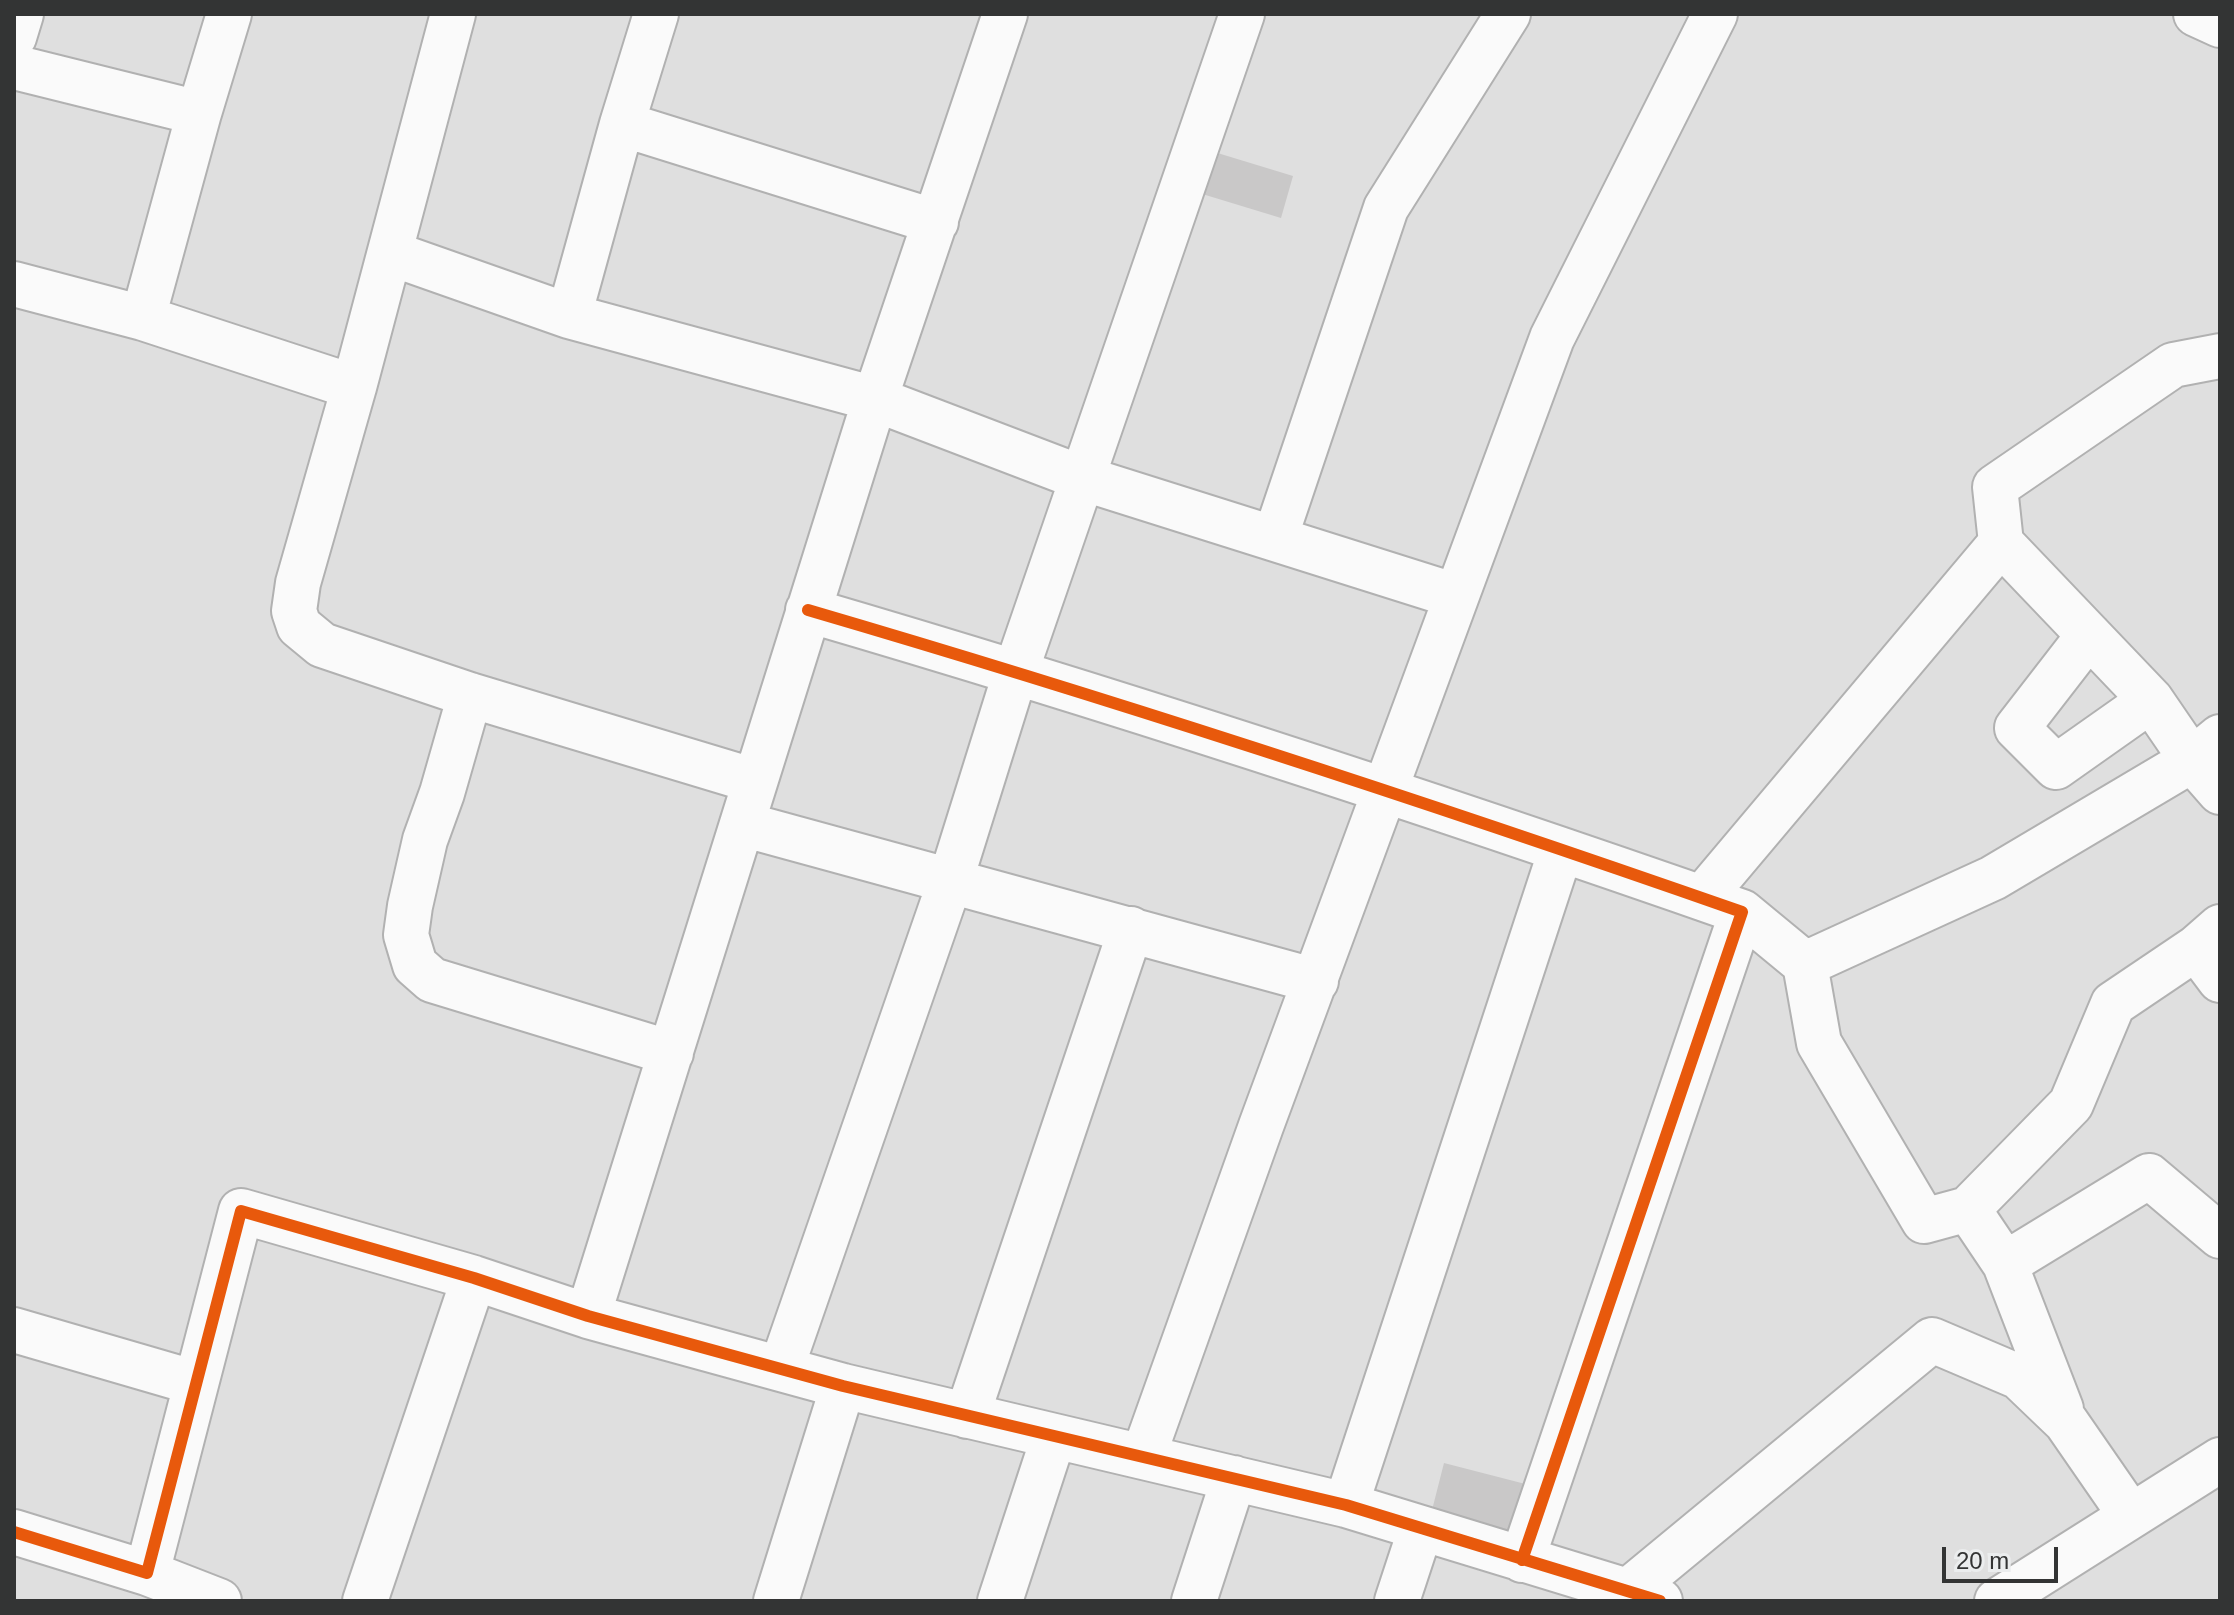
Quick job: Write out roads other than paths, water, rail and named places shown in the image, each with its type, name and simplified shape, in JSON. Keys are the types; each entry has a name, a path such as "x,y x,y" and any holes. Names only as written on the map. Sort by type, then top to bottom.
{"street":[{"path":"14,37 21,14"},
{"path":"143,318 229,14"},
{"path":"453,14 354,387 298,583 294,611 299,626 322,645 470,695 755,781"},
{"path":"569,316 656,14"},
{"path":"588,1316 875,399 1005,14"},
{"path":"781,1369 951,879 1016,671 1242,14"},
{"path":"1275,538 1386,208 1508,14"},
{"path":"1143,1457 1384,789 1552,338 1715,14"},
{"path":"2196,14 2220,25"},
{"path":"14,67 199,113"},
{"path":"622,124 936,222"},
{"path":"390,253 569,316 875,399 1082,478 1456,596"},
{"path":"14,284 143,318 354,387"},
{"path":"1805,964 1993,878 2211,763 2001,543 1995,487 2173,365 2220,356"},
{"path":"1522,1560 1722,905 2001,543"},
{"path":"808,610 1016,671 1384,789 1722,905 1805,964 1819,1043 1924,1221 1968,1209 2071,1104 2113,1004 2212,952"},
{"path":"2089,635 2017,728 2056,767 2151,700"},
{"path":"470,695 416,871 406,935 415,965 432,980 671,1053"},
{"path":"742,824 1316,981"},
{"path":"1346,1505 1561,850"},
{"path":"967,1416 1131,929"},
{"path":"2005,1264 2149,1176 2220,1236"},
{"path":"1968,1209 2005,1264 2066,1422"},
{"path":"147,1573 241,1211 474,1278 588,1316 843,1386 1346,1505 1637,1598 1932,1340 2019,1377 2066,1422 2131,1516"},
{"path":"365,1601 474,1278"},
{"path":"14,1330 196,1383"},
{"path":"776,1601 843,1386"},
{"path":"1000,1601 1054,1436"},
{"path":"1997,1601 2220,1460"},
{"path":"1194,1601 1234,1478"},
{"path":"1397,1601 1421,1528"},
{"path":"14,1532 147,1573 219,1601"}]}
